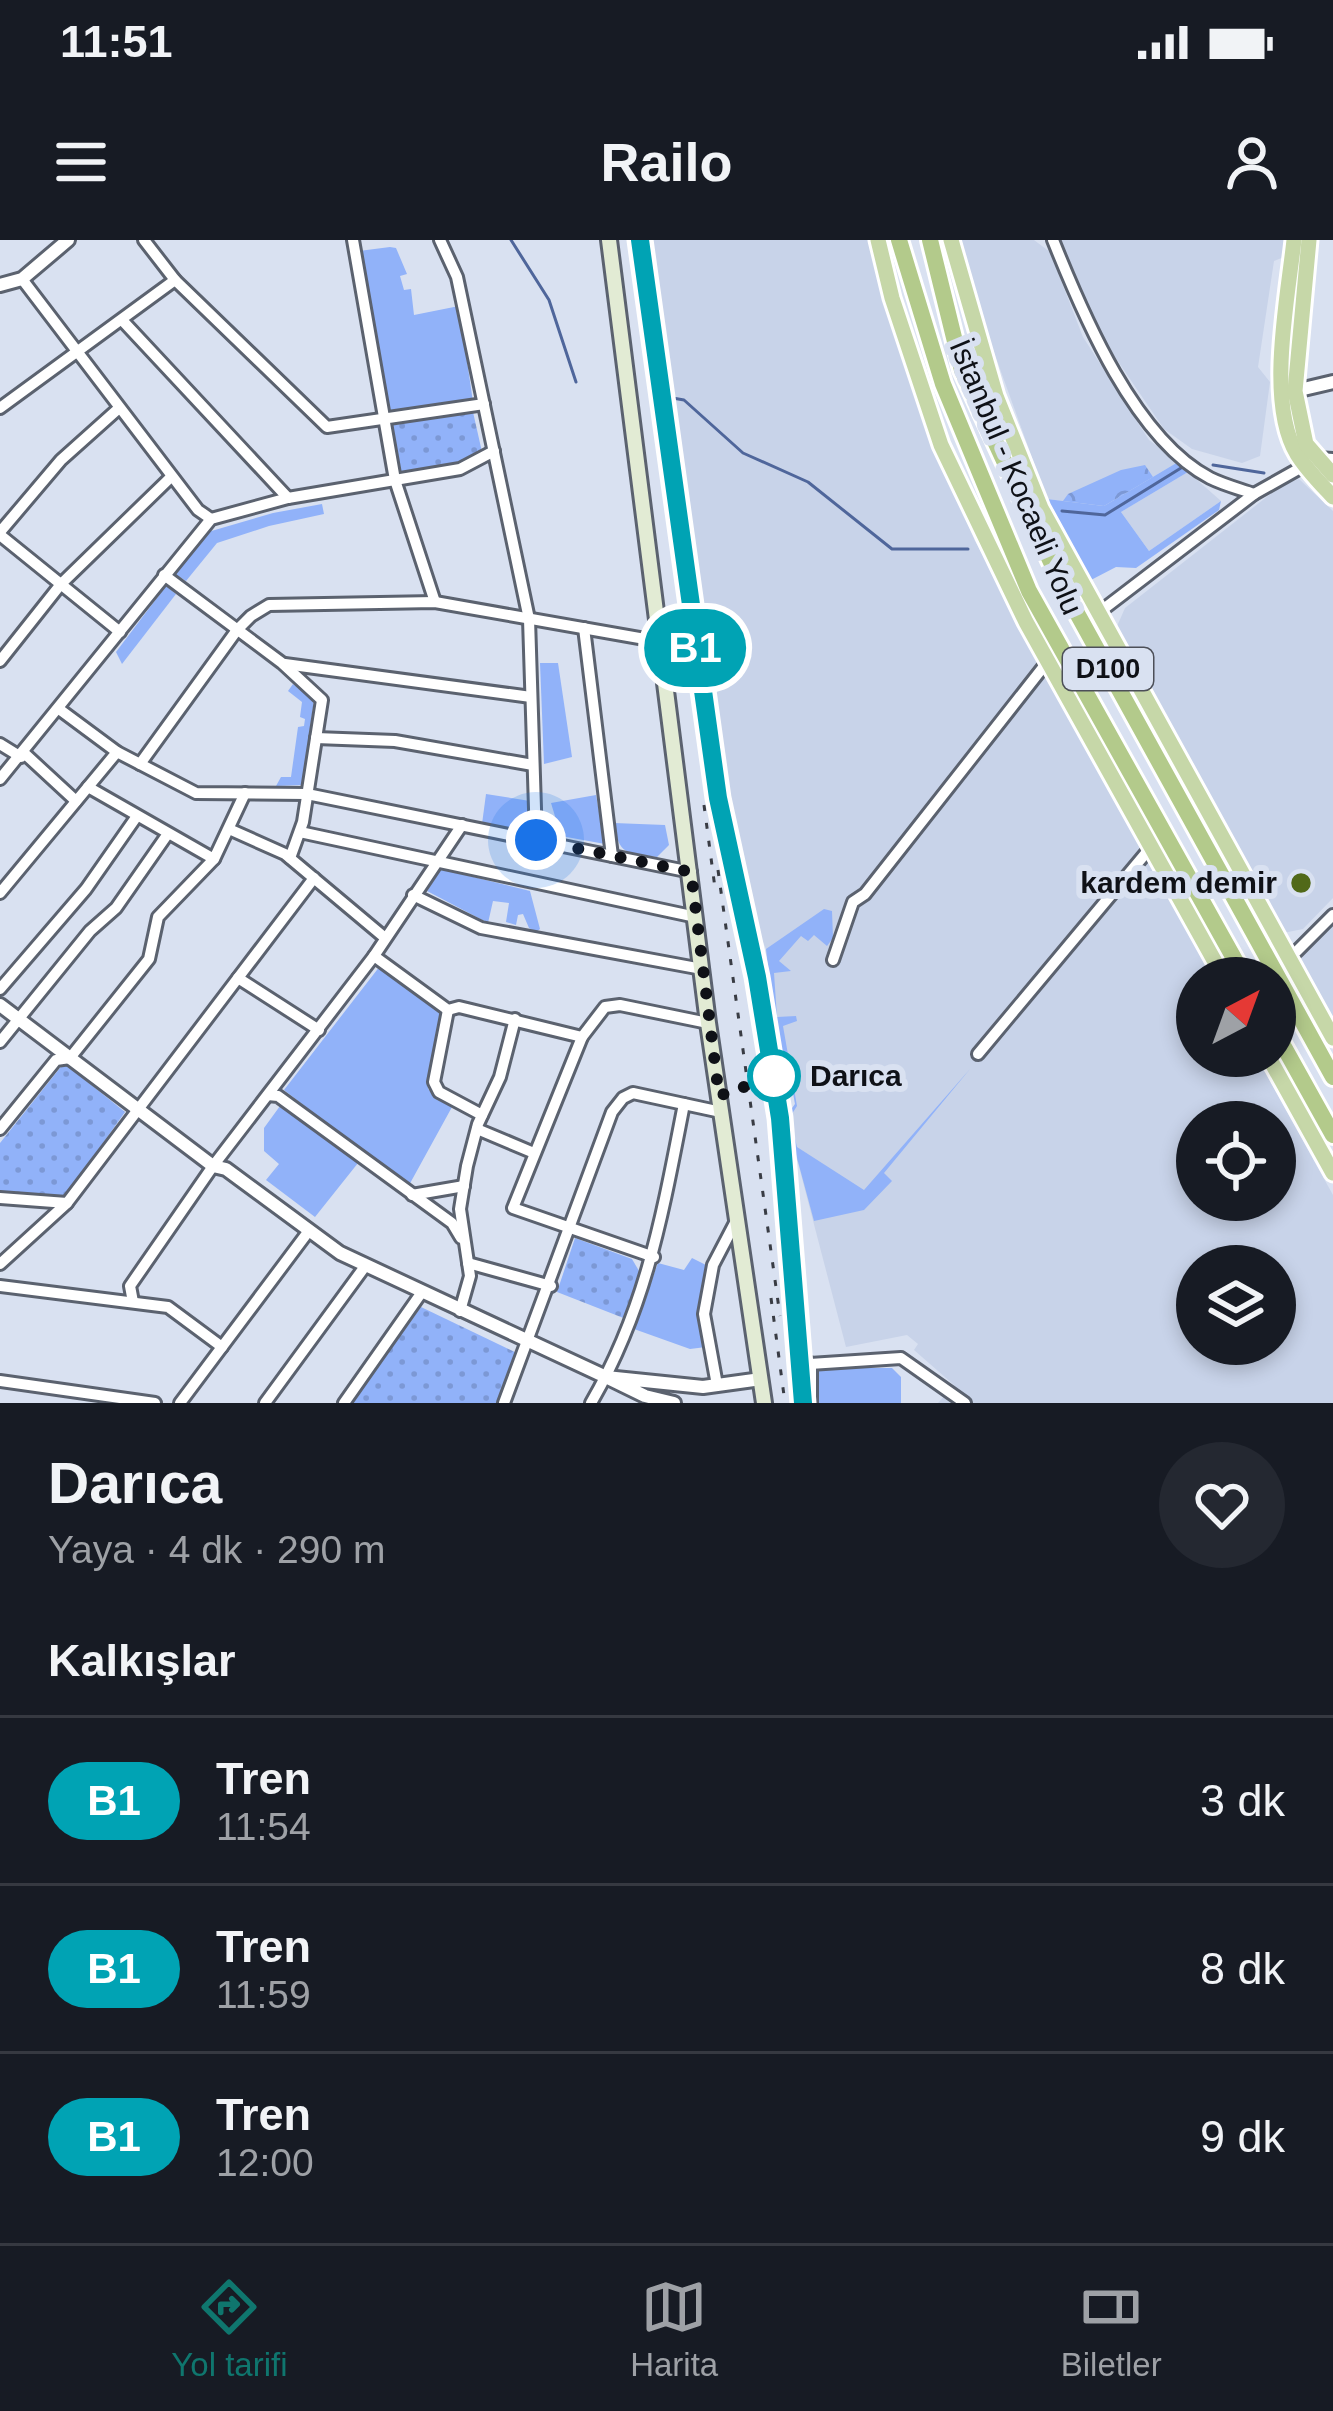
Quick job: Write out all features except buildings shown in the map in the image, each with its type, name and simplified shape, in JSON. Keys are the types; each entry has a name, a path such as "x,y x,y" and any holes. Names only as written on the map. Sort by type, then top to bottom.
{"highway":[{"name":"İstanbul - Kocaeli Yolu","path":"899,240 943,384 1029,591 1233,957"},
{"name":"D100","path":"930,240 962,370 1062,586 1333,1077"},
{"path":"1296,1069 1333,1135"}],"main road":[{"path":"609,240 708,1023 764,1402"},
{"path":"878,240 892,298 941,445 1048,662 1212,957"},
{"path":"951,240 996,396 1041,508 1333,1038"},
{"path":"1294,240 1280,369 1288,428 1295,452 1319,461 1333,497"},
{"path":"1309,240 1295,391 1306,444 1333,476"},
{"path":"1280,1077 1333,1173"}],"street":[{"path":"0,285 22,279 68,240"},
{"path":"144,240 175,280 327,428 484,404"},
{"path":"353,240 395,480 435,602"},
{"path":"440,240 457,277 529,619 536,840"},
{"path":"1053,240 1093,339 1160,435 1208,477 1254,494"},
{"path":"22,279 171,477 211,519"},
{"path":"0,408 175,280"},
{"path":"122,320 288,498"},
{"path":"1295,391 1333,382"},
{"path":"118,409 61,460 0,533 120,632"},
{"path":"0,779 211,519 288,498 460,469 494,451"},
{"path":"1097,614 1254,494 1319,461"},
{"path":"0,661 61,584 171,477"},
{"path":"164,575 282,663 322,700 300,832 290,858"},
{"path":"140,764 238,630 269,605 435,602 662,642"},
{"path":"584,628 612,856"},
{"path":"833,960 853,902 865,894 1048,662"},
{"path":"282,663 531,697"},
{"path":"59,710 117,752 196,793 307,794 691,872"},
{"path":"316,738 395,741 533,765"},
{"path":"0,744 23,755 76,801"},
{"path":"0,893 117,752"},
{"path":"88,787 214,859"},
{"path":"0,1129 56,1060 70,1058 149,959 158,917 214,859 245,794"},
{"path":"0,988 86,889 136,816"},
{"path":"133,1302 130,1286 213,1166 374,956 461,825"},
{"path":"230,829 290,858 384,937"},
{"path":"300,832 696,917"},
{"path":"0,1042 90,932 116,908 167,835"},
{"path":"978,1054 1151,847"},
{"path":"0,1264 67,1203 314,878"},
{"path":"413,895 481,928 702,969"},
{"path":"1286,956 1333,915"},
{"path":"374,956 448,1010"},
{"path":"238,978 319,1030"},
{"path":"0,1005 308,1232 460,1311 674,1403"},
{"path":"654,1257 512,1208 581,1037 605,1007 620,1005 708,1023"},
{"path":"448,1010 459,1007 581,1037"},
{"path":"448,1010 434,1082 439,1092 482,1115"},
{"path":"460,1311 470,1276 460,1209 464,1186 477,1130 500,1077 515,1019"},
{"path":"504,1403 612,1112 633,1093 721,1112"},
{"path":"268,1095 278,1096 452,1223 466,1246"},
{"path":"591,1403 639,1303 654,1257 683,1104"},
{"path":"477,1130 534,1153"},
{"path":"412,1195 464,1186"},
{"path":"0,1198 67,1203"},
{"path":"702,1403 710,1386 704,1314 713,1265 736,1221"},
{"path":"181,1403 308,1232"},
{"path":"468,1263 550,1286"},
{"path":"265,1403 366,1265"},
{"path":"0,1286 168,1307 222,1347"},
{"path":"344,1403 422,1292"},
{"path":"810,1403 810,1364 901,1358 965,1403"},
{"path":"645,1394 760,1379"},
{"path":"0,1381 155,1403"},
{"path":"752,1403 764,1402"}],"shaded area":[{"path":"647,240 873,240 923,416 975,541 1202,957 1176,957 1176,1077 1268,1077 1281,1101 1176,1101 1176,1221 1296,1221 1296,1128 1333,1195 1333,1403 938,1403 954,1385 914,1350 918,1344 907,1335 846,1347 786,1117 795,1104 786,1053 777,1045 766,949 746,903"},
{"path":"958,240 1034,240 1050,252 1083,337 1149,440 1178,462 1104,506 1047,499 966,275"},
{"path":"1060,240 1286,240 1284,257 1274,261 1258,367 1270,382 1260,456 1242,463 1192,449 1164,429 1100,335"},
{"path":"1188,472 1221,501 1149,551 1121,512"},
{"path":"1299,479 1333,511 1333,898 1303,929 1283,933 1114,633 1125,608 1282,485"},
{"path":"1333,921 1333,1024 1299,956"}],"green space":[{"path":"396,248 407,274 400,276 404,290 411,289 414,315 459,306 473,402 389,417 359,251"},
{"path":"473,412 482,452 462,462 400,475 392,425"},
{"path":"1178,462 1188,472 1121,512 1149,551 1221,501 1219,510 1136,568 1116,567 1091,580 1047,499 1104,506"},
{"path":"1145,465 1153,477 1104,506 1063,501 1068,494 1121,470"},
{"path":"322,504 324,514 217,543 186,581 175,574 208,532"},
{"path":"166,586 176,594 122,664 116,652"},
{"path":"540,663 558,663 572,757 544,764"},
{"path":"293,684 314,700 302,785 276,786 281,777 291,777 298,727 304,726 302,702 288,691"},
{"path":"486,794 530,801 530,812 517,830 482,824"},
{"path":"596,795 605,844 561,836 551,803"},
{"path":"614,823 665,825 669,845 657,857 631,853 618,842"},
{"path":"441,869 530,891 540,929 529,928 523,914 518,915 516,925 506,922 509,903 493,901 488,923 427,891"},
{"path":"824,909 832,911 833,938 827,946 814,935 808,941 801,936 779,961 791,971 774,973 777,1017 796,1016 797,1021 783,1026 797,1106 790,1117 797,1147 864,1190 970,1069 884,1173 892,1181 864,1210 814,1221 786,1117 795,1104 786,1053 777,1045 766,949"},
{"path":"380,966 441,1013 428,1089 452,1107 408,1187 284,1090"},
{"path":"64,1063 125,1112 64,1198 0,1192 0,1143"},
{"path":"280,1106 358,1163 315,1217 266,1180 279,1164 264,1151 264,1128"},
{"path":"575,1238 632,1259 642,1276 626,1319 557,1292"},
{"path":"692,1258 710,1267 698,1312 706,1347 690,1349 634,1329 658,1263 684,1270"},
{"path":"421,1307 519,1354 496,1403 352,1403"},
{"path":"819,1368 892,1368 901,1377 901,1403 816,1403 812,1374"}],"waterway":[{"path":"511,240 549,300 576,382"},
{"path":"667,397 684,400 743,453 808,482 892,549 968,549"},
{"path":"1213,465 1264,473"},
{"path":"1062,511 1105,515 1181,468"}],"railway":[{"path":"640,240 718,798 774,1075 803,1403"},
{"path":"704,805 715,888"},
{"path":"718,870 780,1316"},
{"path":"771,1298 785,1403"}],"train":[{"name":"B1","path":"640,240 718,798 774,1075 803,1403"}],"place":[{"name":"kardem demir","path":"1301,883"},
{"name":"Darıca","path":"774,1076"}],"route":[{"path":"536,840 691,872 719,1096 774,1076"}]}
